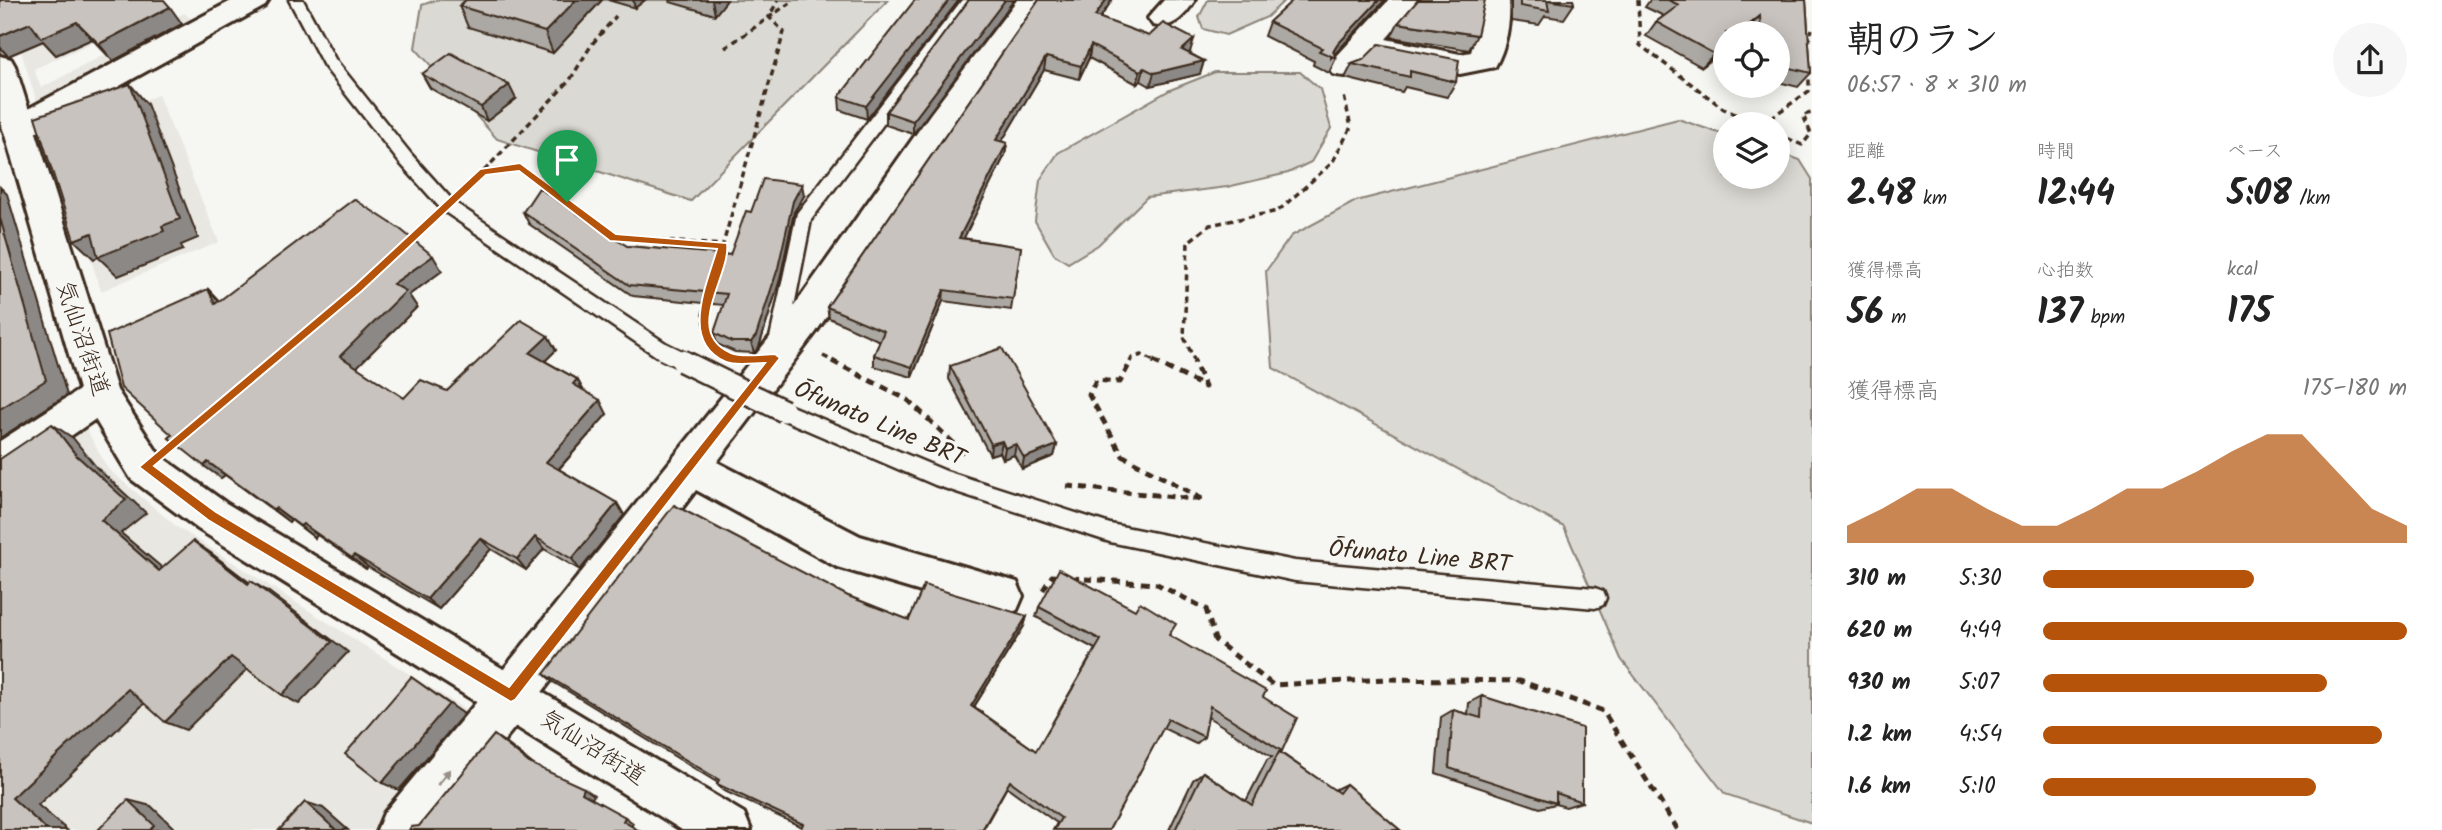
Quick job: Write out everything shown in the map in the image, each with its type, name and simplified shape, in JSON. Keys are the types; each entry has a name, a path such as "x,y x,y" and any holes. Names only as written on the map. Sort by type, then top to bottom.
{"street":[{"path":"11,126 255,0"},
{"path":"401,830 511,696 782,349 942,121 1032,0"},
{"path":"1344,67 1405,0"},
{"path":"1364,45 1460,64 1484,60 1496,18 1495,0"},
{"name":"気仙沼街道","path":"0,66 11,126 100,396 145,467 212,516 727,830"},
{"path":"0,463 100,396"},
{"path":"690,467 852,553 1002,596"}],"lane":[{"name":"Ōfunato Line BRT","path":"296,0 329,62 405,158 448,206 663,351 784,411 942,479 1110,533 1295,571 1595,598"},
{"path":"782,349 803,218 970,0"}],"path":[{"path":"769,17 778,0"},
{"path":"725,48 794,0"},
{"path":"1639,0 1640,45 1730,112"},
{"path":"400,251 483,172 570,80 592,44 616,16"},
{"path":"716,269 784,32 769,17"},
{"path":"1808,52 1812,29"},
{"path":"1779,112 1809,91 1809,65"},
{"path":"1057,485 1204,500 1123,456 1089,395 1096,380 1120,382 1132,358 1142,355 1205,387 1184,337 1188,242 1210,225 1278,211 1332,163 1351,127 1342,87 1344,67"},
{"path":"1790,140 1802,145 1811,134 1803,115 1812,113"},
{"path":"483,172 520,167 614,238 723,245"},
{"path":"709,292 703,315 710,343"},
{"path":"782,349 908,400 967,456"},
{"path":"1002,596 1042,592 1052,576 1157,584 1206,609 1215,640 1273,685 1387,679 1520,681 1603,711 1678,830"}],"shaded area":[{"path":"5,0 129,26 34,69 41,88 184,13 199,25 38,106"},
{"path":"436,0 888,0 691,201 497,139 415,48 422,5"},
{"path":"1208,0 1285,0 1267,17 1226,35 1203,29 1199,17"},
{"path":"1215,72 1300,72 1320,89 1331,128 1311,162 1288,173 1227,187 1147,197 1098,245 1068,263 1054,254 1035,221 1040,180 1058,153 1170,90"},
{"path":"158,95 219,242 101,291 51,135"},
{"path":"1678,119 1713,131 1713,189 1790,189 1790,156 1800,160 1812,179 1812,823 1725,794 1621,659 1564,527 1273,368 1266,271 1291,236 1356,201"},
{"path":"83,423 108,469 177,527 469,712 374,830 0,830 0,478"}],"building":[{"path":"0,0 164,0 170,7 99,44 77,22 41,38 30,23 0,36"},
{"path":"466,0 576,0 545,32 459,6"},
{"path":"915,0 949,0 866,106 839,97"},
{"path":"969,0 1005,0 913,121 886,112"},
{"path":"1039,0 1106,0 1095,16 1149,36 1163,23 1194,39 1182,50 1204,61 1154,73 1144,68 1140,71 1091,45 1081,66 1046,57 996,140 1007,143 959,238 1021,247 1013,299 944,290 912,367 874,355 884,331 827,307"},
{"path":"1293,0 1379,0 1338,44 1333,51 1336,58 1319,51 1322,48 1269,22"},
{"path":"1418,0 1485,0 1477,35 1398,23"},
{"path":"1520,0 1547,0 1549,11 1520,6"},
{"path":"1547,0 1573,0 1574,4"},
{"path":"1668,0 1806,0 1811,73 1790,68 1790,21 1760,21 1760,16 1754,21 1713,21 1713,53 1656,22 1679,5"},
{"path":"1379,44 1459,60 1456,82 1410,71 1410,77 1352,64 1363,60"},
{"path":"451,53 509,85 481,107 422,74"},
{"path":"130,84 180,219 162,226 164,231 98,257 92,233 74,240 35,117"},
{"path":"763,179 802,184 793,201 778,268 756,336 751,342 732,342 714,333 727,294 629,285 523,212 539,188 627,246 730,255 746,211 751,212"},
{"path":"354,199 400,229 433,256 393,284 406,291 340,356 404,398 421,380 447,391 521,320 548,336 530,353 577,379 573,384 600,400 546,462 617,503 572,559 535,537 517,559 480,538 427,599 354,555 352,558 276,508 274,510 208,462 204,466 169,438 172,435 121,388 107,334 208,289 215,304"},
{"path":"0,218 46,380 0,409"},
{"path":"1002,348 1057,445 1024,458 1016,444 1005,448 1002,441 991,444 950,366"},
{"path":"52,424 76,455 126,500 101,520 159,571 193,541 248,584 251,581 332,642 282,695 231,657 165,722 128,689 12,798 47,830 0,830 0,459"},
{"path":"674,505 848,596 909,620 924,585 1027,616 971,706 1036,751 1101,640 1039,607 1059,569 1135,610 1140,602 1176,624 1169,635 1266,691 1263,697 1297,718 1282,751 1210,706 1204,737 1168,719 1109,830 1054,830 1061,818 1010,781 982,830 800,830 803,824 717,784 719,780 544,674"},
{"path":"411,677 449,704 382,783 345,754"},
{"path":"1482,696 1582,728 1582,802 1556,793 1556,803 1449,768 1453,710 1481,718"},
{"path":"494,735 529,763 584,788 582,793 625,817 623,821 638,830 409,830 419,826"},
{"path":"1279,752 1339,793 1346,784 1400,830 1175,830 1203,772 1252,805"},
{"path":"128,800 154,825 150,830 98,830"},
{"path":"305,802 336,830 279,830"}],"route":[{"path":"520,167 567,202 614,238 723,245 703,315 710,343 729,359 775,358 511,696 212,516 145,467 359,288 483,172 520,167"}]}
